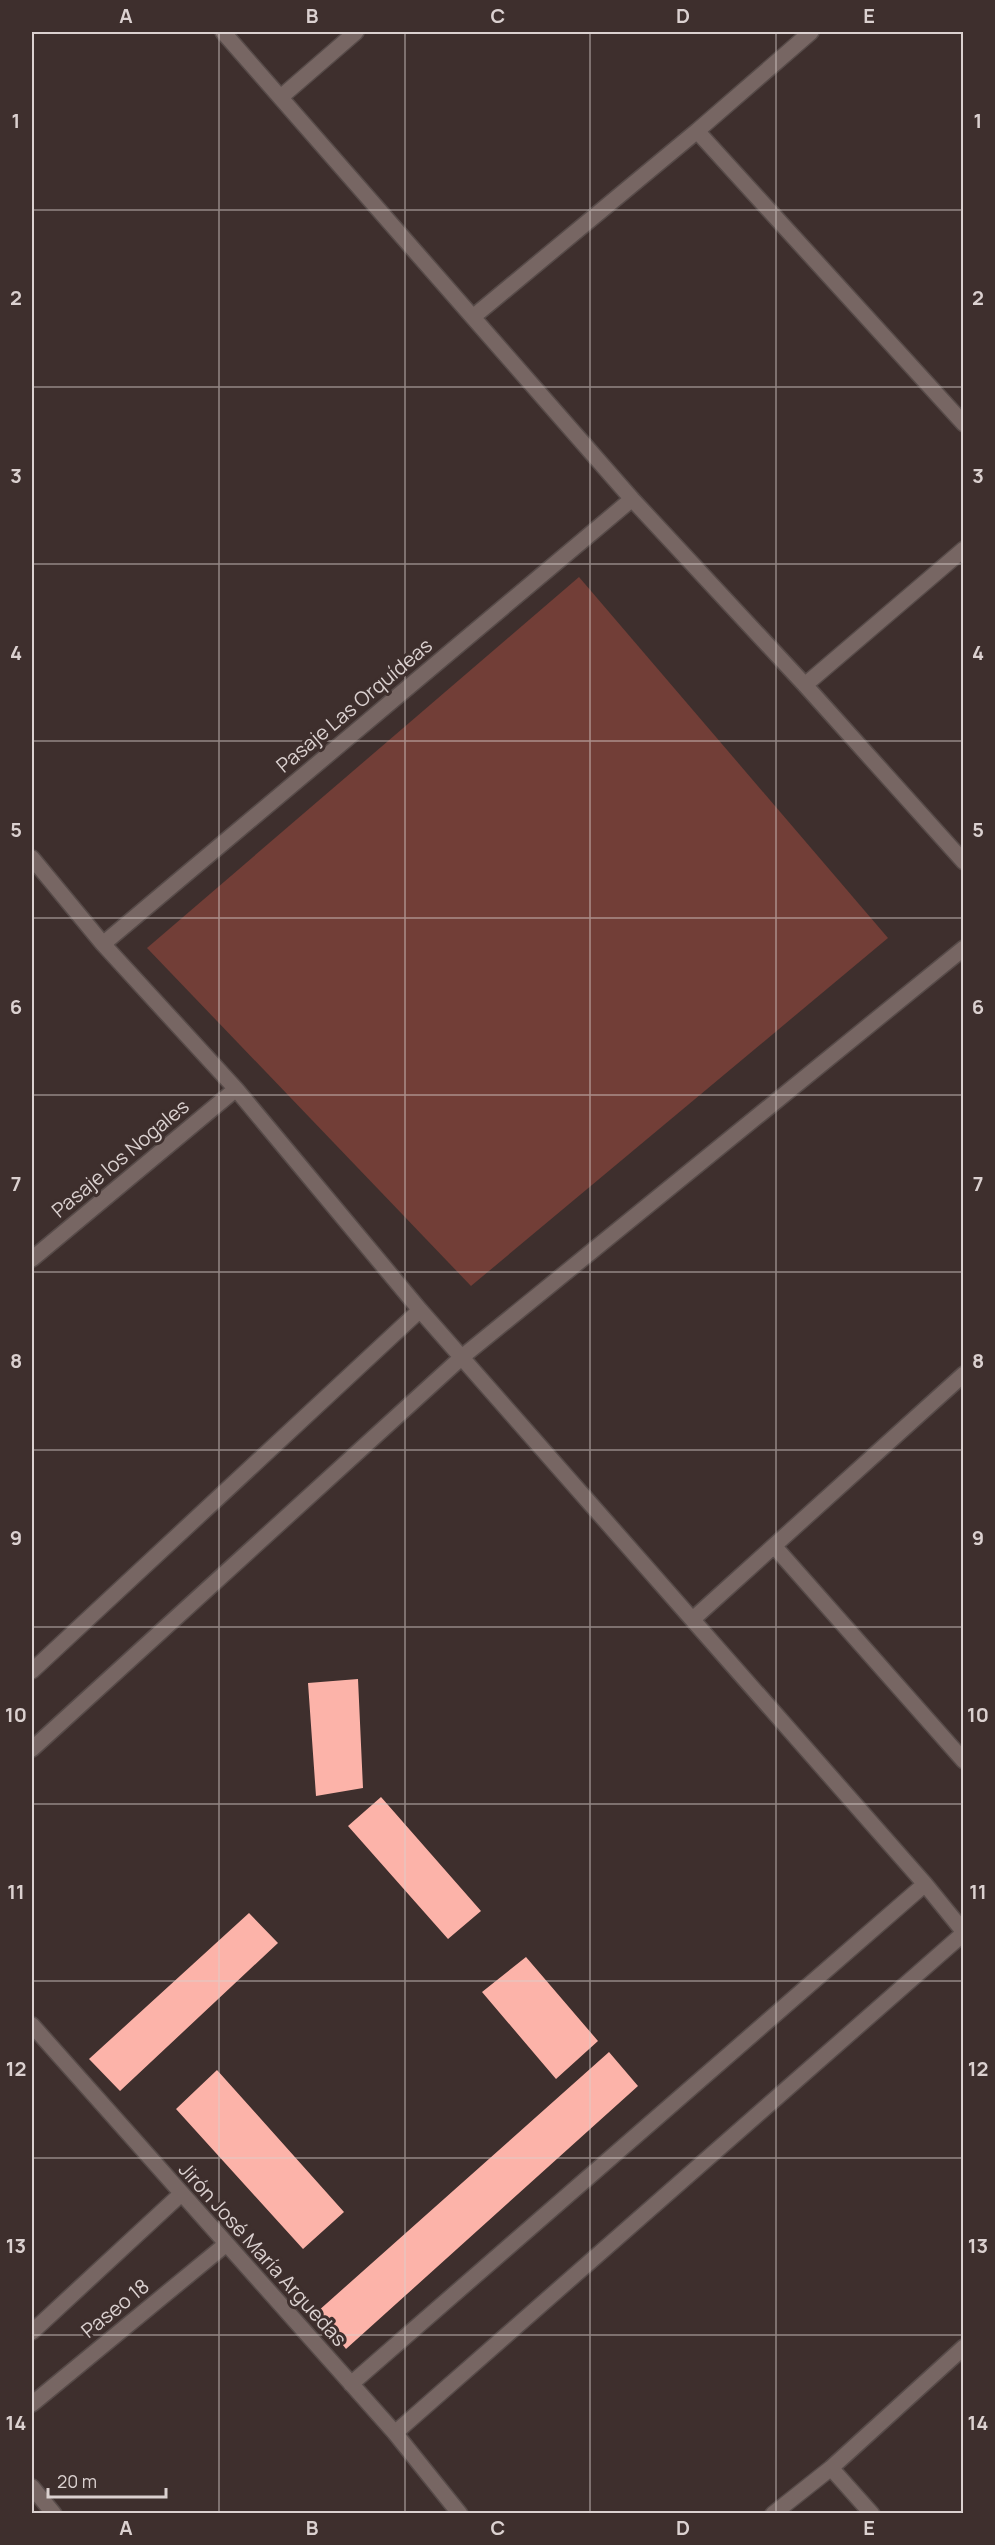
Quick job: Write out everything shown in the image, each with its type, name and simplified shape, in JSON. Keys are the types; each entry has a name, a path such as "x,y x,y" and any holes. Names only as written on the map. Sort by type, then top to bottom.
{"street":[{"path":"223,32 632,499 806,686 963,862"},
{"path":"281,98 356,32"},
{"path":"473,317 697,131 811,32"},
{"path":"697,131 963,424"},
{"name":"Pasaje Las Orquídeas","path":"103,944 632,499"},
{"path":"806,686 963,549"},
{"path":"32,858 103,944 236,1089 420,1310 925,1884 963,1932 395,2433"},
{"path":"32,1749 462,1357 963,948"},
{"name":"Pasaje los Nogales","path":"32,1259 236,1089"},
{"path":"32,1671 420,1310"},
{"path":"693,1619 963,1374"},
{"path":"774,1546 963,1761"},
{"path":"351,2384 925,1884"},
{"name":"Jirón José María Arguedas","path":"32,2025 225,2245 395,2433 460,2514"},
{"name":"Paseo 18","path":"32,2332 181,2194"},
{"name":"Paseo 18","path":"32,2404 225,2245"},
{"path":"773,2514 831,2468 963,2347"},
{"path":"831,2468 872,2514"},
{"path":"32,2487 54,2514"}],"shaded area":[{"path":"579,577 888,938 471,1286 147,948"}],"building":[{"path":"358,1679 363,1788 316,1796 308,1683"},
{"path":"381,1797 481,1911 448,1939 348,1826"},
{"path":"249,1913 278,1943 120,2091 89,2059"},
{"path":"526,1957 598,2041 556,2079 482,1992"},
{"path":"609,2052 638,2086 346,2349 317,2312"},
{"path":"217,2070 344,2212 303,2249 176,2109"}]}
